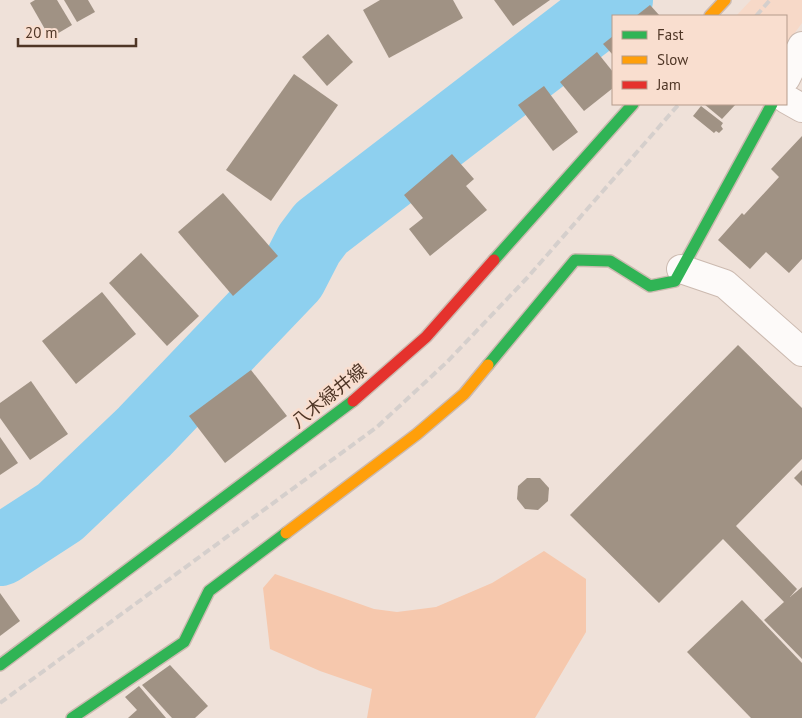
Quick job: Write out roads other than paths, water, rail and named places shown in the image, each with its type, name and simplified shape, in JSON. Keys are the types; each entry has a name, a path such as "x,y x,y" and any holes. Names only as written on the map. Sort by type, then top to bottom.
{"street":[{"path":"711,15 725,0"},
{"path":"787,76 802,46"},
{"path":"787,100 802,108"},
{"name":"八木緑井線","path":"0,665 345,408 426,337 632,105"},
{"path":"72,718 184,642 209,591 417,434 464,394 575,260 610,261 650,286 674,281 771,105"},
{"path":"681,269 725,284 802,352"}],"waterway":[{"path":"0,551 60,512 144,432 292,277 309,244 321,228 618,0"}],"railway":[{"path":"757,15 770,0"},
{"path":"0,703 377,427 447,362 527,278 678,105"}]}
